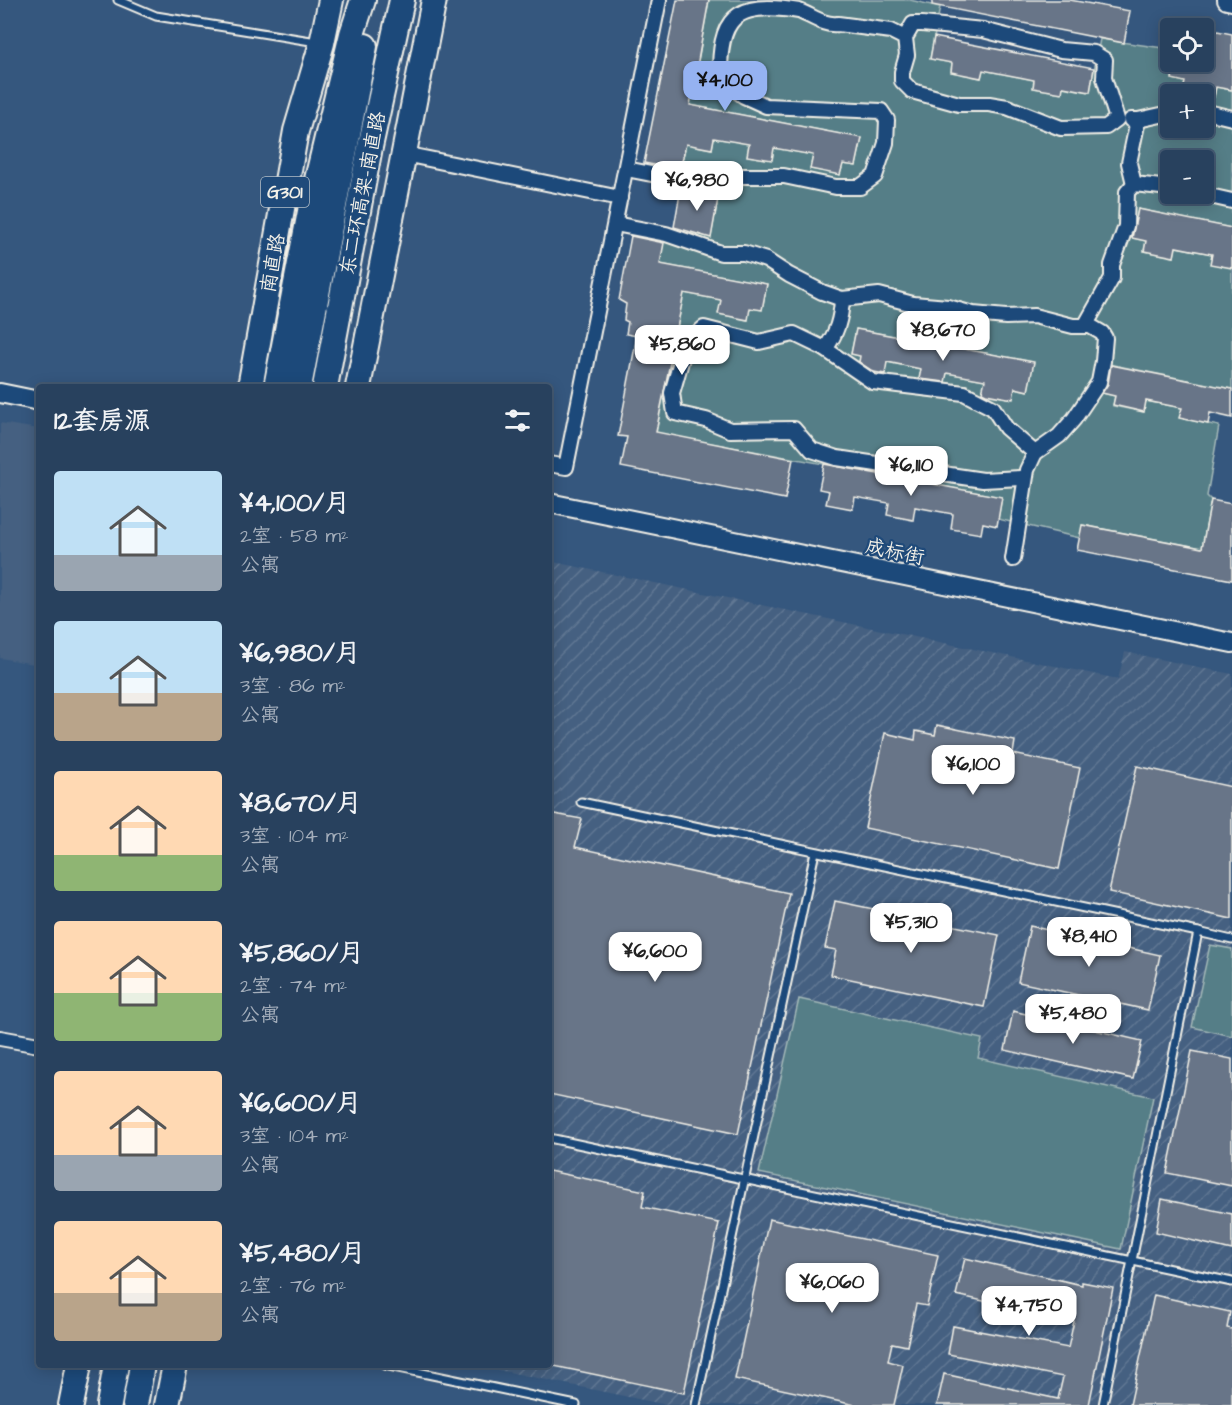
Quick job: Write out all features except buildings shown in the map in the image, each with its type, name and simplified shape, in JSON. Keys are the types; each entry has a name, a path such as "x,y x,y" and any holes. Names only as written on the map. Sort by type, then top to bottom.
{"highway":[{"name":"南直路","path":"251,384 296,131 322,43 331,0"},
{"path":"277,384 313,196 352,33 363,0"},
{"name":"东二环高架-南直路","path":"300,384 345,141 375,0"},
{"name":"东二环高架-南直路","path":"326,384 370,147 402,0"},
{"path":"345,384 356,314 418,0"},
{"path":"359,384 434,0"},
{"path":"71,1405 78,1368"},
{"path":"109,1405 116,1368"},
{"path":"135,1405 141,1368"},
{"path":"167,1405 174,1368"}],"street":[{"path":"552,465 566,467 659,0"},
{"path":"1227,0 1232,1"},
{"path":"626,169 677,179 713,181 742,176 784,176 836,187 860,187 875,176 886,143 887,120 880,111 766,106 744,96 720,79 720,54 724,29 739,6 750,1 765,1 797,10 830,25 891,31 905,38"},
{"path":"1117,119 1104,78 1105,60 1094,53 1060,50 983,30 922,24 913,24 905,38 907,55 903,81 912,91 959,104 989,104 1007,107 1060,128 1106,127 1117,119 1138,120 1160,115"},
{"path":"1214,114 1232,118"},
{"path":"1134,184 1129,163 1138,120"},
{"path":"404,154 620,198"},
{"path":"1134,184 1160,188"},
{"path":"1085,326 1112,278 1112,265 1126,226 1127,192 1134,184"},
{"path":"1214,198 1227,202 1232,201"},
{"path":"615,224 666,234 721,253 744,253 766,260 822,292 842,299 879,295 914,304 948,307 973,314 1006,317 1034,316 1073,326 1090,326 1102,333 1105,339 1099,382 1074,419 1059,436 1035,453 1027,470 1012,559"},
{"path":"825,349 836,333 842,315 842,299"},
{"path":"1021,478 983,480 837,458 812,450 794,429 730,430 706,420 675,413 672,393 686,344 704,328 759,342 794,334 825,349 873,382 964,393 993,408 1006,428 1035,453"},
{"path":"0,393 36,399"},
{"name":"成标街","path":"552,504 1232,643"},
{"path":"0,1038 36,1044"}],"lane":[{"path":"118,0 156,16 322,43"},
{"path":"581,802 1232,940"},
{"path":"696,1405 815,852"},
{"path":"1103,1405 1198,932"},
{"path":"552,1139 1232,1282"},
{"path":"398,1368 576,1405"}],"shaded area":[{"path":"0,423 36,429 36,664 0,658"},
{"path":"552,562 1118,679 1125,652 1232,674 1232,1405 667,1405 488,1368 552,1368"}],"green space":[{"path":"709,0 910,0 940,7 930,59 952,63 951,72 981,78 983,70 1034,80 1033,88 1061,93 1063,87 1090,92 1100,39 1160,48 1160,72 1173,72 1172,79 1185,82 1185,84 1160,84 1160,138 1214,138 1216,87 1232,90 1232,228 1138,209 1132,238 1146,241 1144,251 1174,257 1176,247 1212,254 1232,268 1232,389 1108,364 1102,393 1115,396 1113,406 1143,412 1146,401 1182,408 1180,418 1219,426 1207,496 1211,500 1202,548 1083,525 1080,538 998,519 1002,497 656,433 684,293 721,300 719,314 747,320 750,308 762,310 767,284 660,264 664,239 673,230 711,237 719,193 674,184 679,175 686,144 712,149 714,138 749,144 747,156 772,160 774,148 813,155 810,169 840,175 843,164 856,166 862,138 690,105","holes":["856,329 1033,362 1028,391 1015,388 1012,399 982,394 985,380 947,373 944,385 919,380 921,369 887,362 884,374 858,369 860,356 851,354"]},
{"path":"1210,945 1232,949 1232,1036 1192,1027"},
{"path":"799,999 982,1039 978,1058 1153,1097 1121,1249 759,1173"}]}
